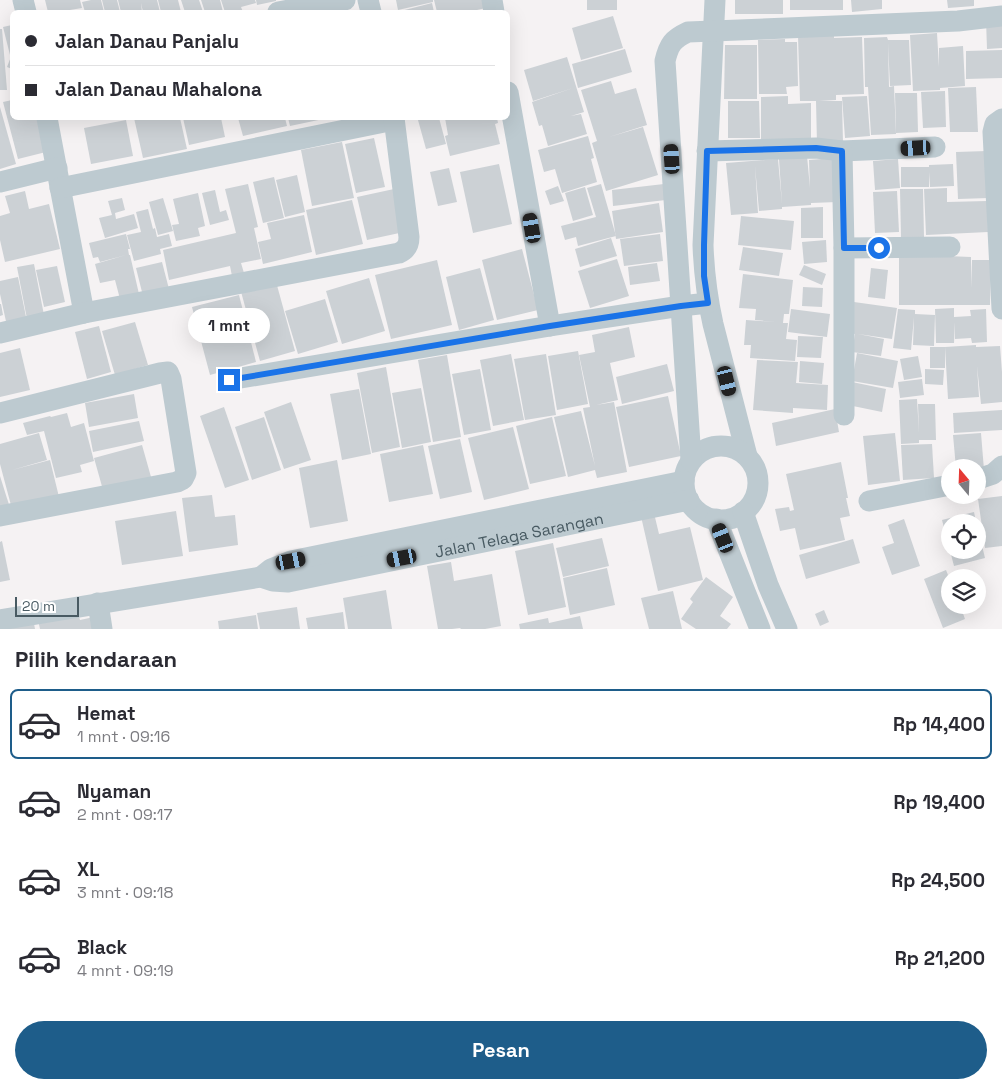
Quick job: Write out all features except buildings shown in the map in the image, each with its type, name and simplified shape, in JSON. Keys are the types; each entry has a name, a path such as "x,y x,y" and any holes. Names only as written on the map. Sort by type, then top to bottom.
{"street":[{"path":"289,10 345,0"},
{"path":"715,0 707,151 704,276 708,303 747,456 756,472 758,481 757,490 749,506 734,517 725,519 706,517 694,508 686,490 686,470 691,460 703,450 718,446 734,448 747,456"},
{"path":"691,460 665,61 667,51 673,41 678,36 688,32 958,22 1002,16"},
{"path":"510,103 550,326"},
{"path":"1002,119 995,124 993,132 1002,309"},
{"path":"47,120 84,313"},
{"path":"0,182 59,178 388,120"},
{"path":"0,333 84,313 403,251 409,243 409,237 394,120"},
{"path":"707,151 816,148 842,151 935,146"},
{"path":"842,151 844,415"},
{"path":"844,248 950,247"},
{"path":"229,380 550,326 708,303"},
{"path":"0,413 168,372 172,379 186,473 177,482 0,516"},
{"path":"869,501 941,487"},
{"name":"Jalan Telaga Sarangan","path":"0,620 261,577 271,568 291,561 686,490"},
{"path":"742,512 768,585 787,629"},
{"path":"716,519 760,629"},
{"path":"98,603 102,629"}],"route":[{"path":"229,380 550,326 708,303 704,276 707,151 816,148 842,151 844,248 879,248"}]}
